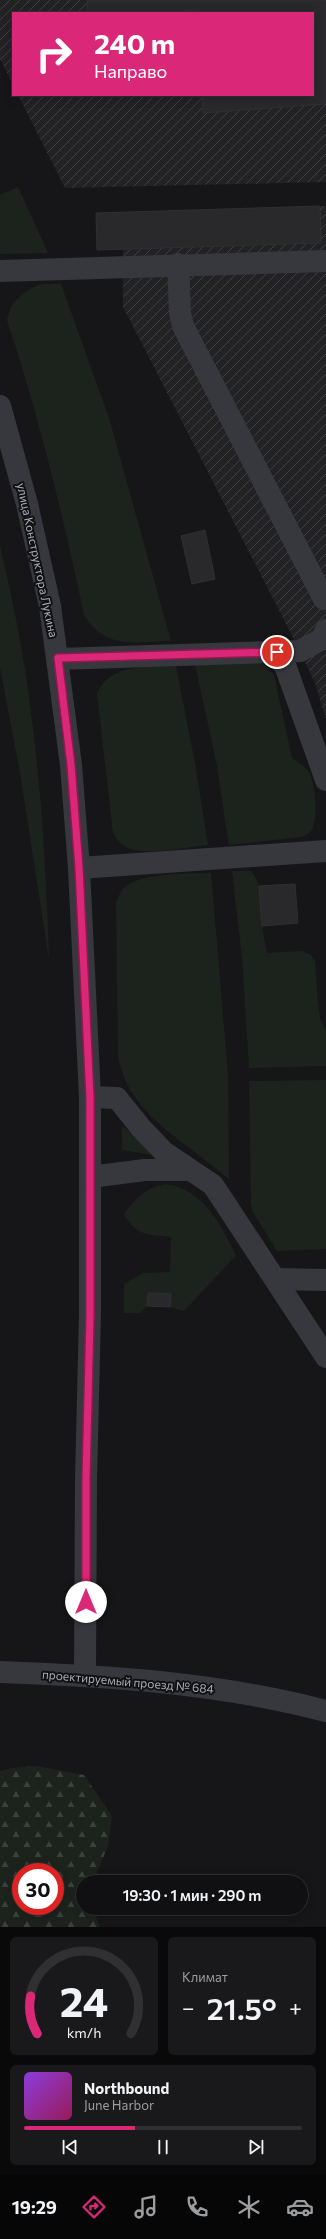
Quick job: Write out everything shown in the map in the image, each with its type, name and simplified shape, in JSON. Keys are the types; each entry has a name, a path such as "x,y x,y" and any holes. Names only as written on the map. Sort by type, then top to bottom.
{"street":[{"path":"0,271 178,264 326,261"},
{"path":"178,264 180,313 183,326 325,601"},
{"name":"улица Конструктора Лукина","path":"0,406 27,504 50,606 71,765 79,868 90,1097 90,1317 86,1479 85,1675"},
{"path":"58,658 300,651 325,635"},
{"path":"277,652 286,668 326,780"},
{"path":"79,868 326,851"},
{"path":"90,1097 117,1098 145,1133 164,1152 188,1170 213,1185 326,1357"},
{"path":"90,1177 145,1170 188,1170"},
{"path":"275,1279 326,1280"},
{"name":"проектируемый проезд № 684","path":"0,1672 85,1675 186,1684 236,1691 326,1711"}],"shaded area":[{"path":"0,0 326,0 326,182 65,188 19,96 314,96 314,12 12,12 12,83 0,59"},
{"path":"326,206 326,719 315,683 300,651 123,307 123,249 97,250 96,213"}],"green space":[{"path":"18,187 48,253 0,254 0,195"},
{"path":"41,284 61,284 109,418 171,641 122,642 102,634 92,626 84,615 50,466 30,393 7,320 11,307 23,293"},
{"path":"0,546 22,649 30,701 44,849 49,960 20,772 0,668"},
{"path":"254,661 264,664 274,675 292,758 306,768 309,772 313,785 315,794 314,821 309,833 301,837 229,845 216,761 195,664"},
{"path":"176,666 195,763 208,845 158,851 138,851 125,847 113,833 97,693 104,683 121,671 142,667"},
{"path":"232,871 251,871 258,883 261,896 262,928 267,953 302,951 311,955 315,962 320,1018 326,1031 326,1066 249,1068 242,957"},
{"path":"211,873 228,1074 229,1179 178,1139 145,1110 123,1075 118,1054 116,901 122,890 129,884 139,880 164,875"},
{"path":"326,1080 326,1249 277,1251 253,1212 251,1204 249,1081"},
{"path":"122,1126 159,1156 122,1150"},
{"path":"165,1184 179,1187 200,1200 217,1220 236,1255 184,1311 170,1307 171,1294 148,1293 147,1306 140,1313 124,1313 124,1284 143,1273 170,1272 171,1237 139,1231 124,1214 142,1194"},
{"path":"37,1766 84,1775 112,1816 108,1846 96,1875 76,1875 76,1915 95,1915 100,1927 0,1927 0,1771 12,1768"}],"building":[{"path":"87,0 326,0 326,104 203,113 202,96 314,96 314,12 196,12 196,10 174,12 88,12"},
{"path":"320,206 321,243 97,250 96,213"},
{"path":"205,530 215,579 192,584 181,536"},
{"path":"295,884 298,923 262,926 259,886"},
{"path":"148,1293 171,1294 170,1307 147,1306"}],"route":[{"path":"86,1602 86,1479 90,1317 90,1097 79,868 71,765 58,658 185,653 277,652"}]}
